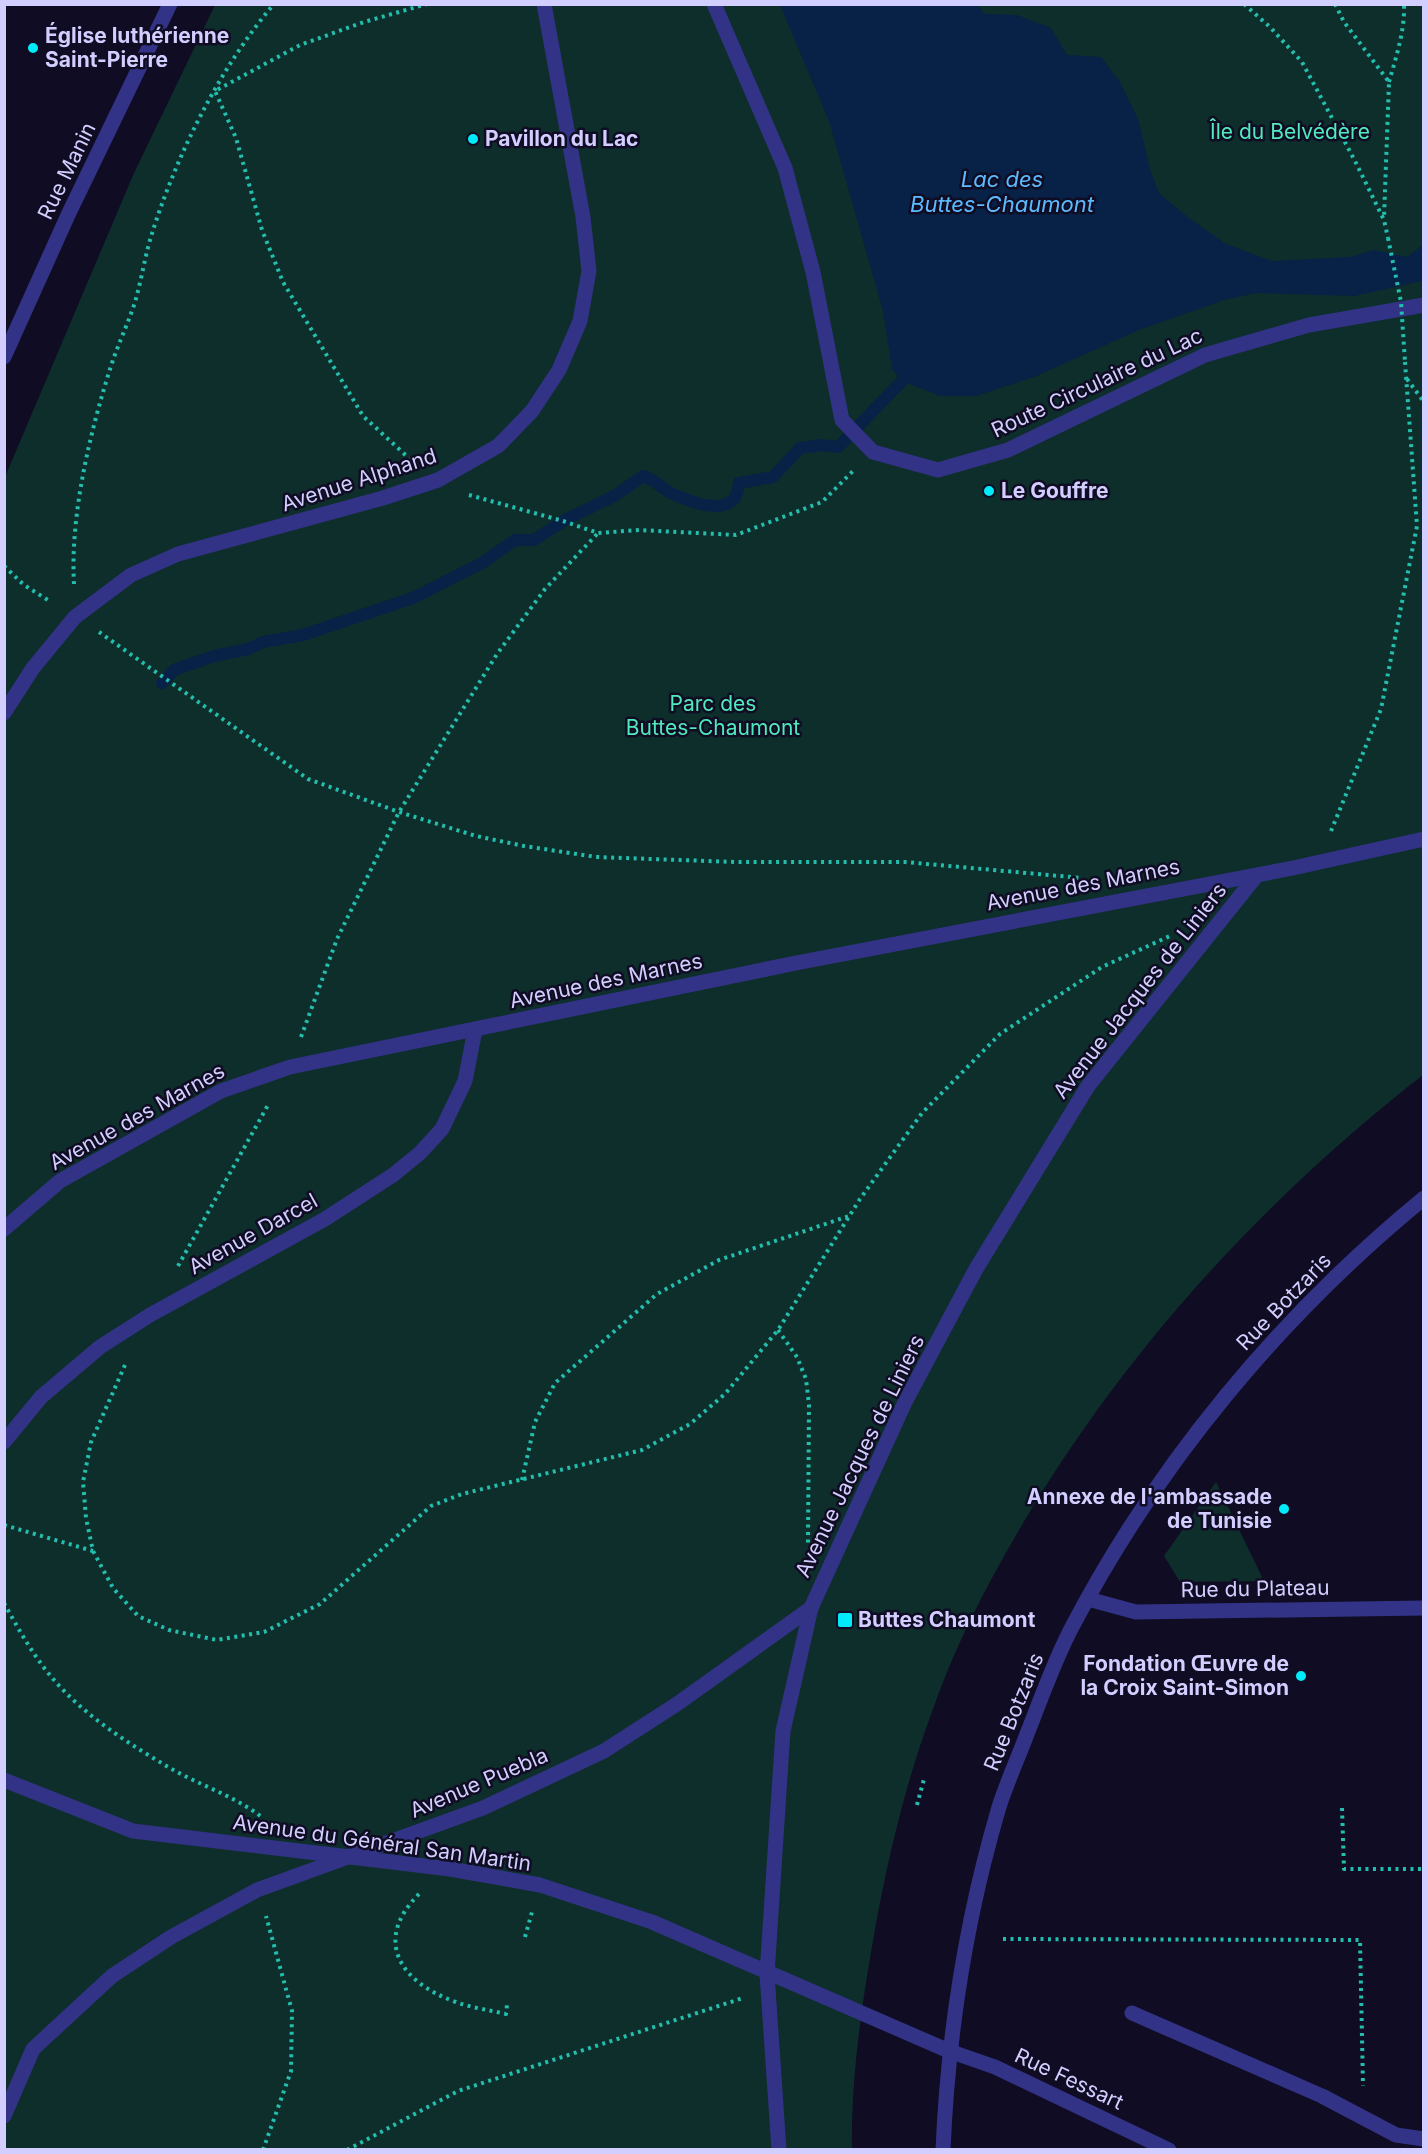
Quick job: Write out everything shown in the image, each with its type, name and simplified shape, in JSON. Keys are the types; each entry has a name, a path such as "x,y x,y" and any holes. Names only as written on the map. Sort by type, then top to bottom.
{"street":[{"name":"Rue Manin","path":"4,357 68,215 170,4"},
{"name":"Avenue Alphand","path":"4,713 33,668 75,616 131,575 178,554 383,498 438,480 498,446 532,411 559,370 580,321 589,271 584,217 544,4"},
{"path":"714,4 785,168 813,272 842,420 873,452"},
{"name":"Route Circulaire du Lac","path":"873,452 938,470 1008,450 1205,355 1310,325 1424,305"},
{"name":"Avenue des Marnes","path":"4,1229 60,1181 221,1091 290,1067 796,963 1318,863 1424,839"},
{"name":"Avenue Jacques de Liniers","path":"779,2150 766,1990 783,1731 811,1608 905,1402 982,1259 1088,1086 1257,875"},
{"name":"Avenue Darcel","path":"4,1442 41,1397 100,1347 150,1315 324,1219 393,1175 420,1153 442,1129 465,1081 475,1030"},
{"name":"Rue Botzaris","path":"943,2150 948,2051 967,1938 1000,1805 1071,1630 1158,1485 1210,1414 1265,1349 1323,1289 1384,1230 1424,1198"},
{"name":"Rue du Plateau","path":"1088,1599 1136,1612 1424,1608"},
{"name":"Avenue Puebla","path":"4,2116 33,2049 112,1976 205,1917 257,1890 483,1808 604,1751 677,1704 811,1608"},
{"name":"Avenue du Général San Martin","path":"4,1780 133,1831 450,1869 540,1885 652,1922 948,2051"},
{"path":"1132,2013 1322,2096 1396,2135 1424,2139"},
{"name":"Rue Fessart","path":"948,2051 995,2067 1169,2150"}],"path":[{"path":"75,616 73,559 82,485 111,366 135,303 150,240 175,172 215,91 274,4"},
{"path":"215,91 300,45 427,4"},
{"path":"1244,4 1270,27 1302,62 1329,108 1384,220 1401,302 1417,526 1381,709 1318,863"},
{"path":"1335,4 1344,22 1389,82"},
{"path":"1384,220 1389,82 1399,47 1404,4"},
{"path":"215,91 236,138 262,230 283,282 301,315 363,416 412,461 438,480 474,498 550,517 598,533 639,530 736,535 822,502 873,452"},
{"path":"1407,378 1424,402"},
{"path":"174,1274 290,1067 337,939 399,812 497,654 545,589 598,533"},
{"path":"4,566 24,585 146,663 180,690 308,779 399,812 476,836 596,857 735,862 905,862 1089,879"},
{"path":"129,1357 108,1398 91,1442 83,1482 86,1518 93,1551 112,1588 138,1616 168,1630 217,1640 264,1632 320,1604 431,1506 462,1494 642,1450 690,1424 725,1394 777,1330 850,1215 922,1113 1000,1034 1102,967 1175,934"},
{"path":"522,1480 535,1422 555,1383 592,1348 657,1294 719,1260 850,1215"},
{"path":"777,1330 797,1357 807,1388 810,1450 807,1496 809,1552"},
{"path":"4,1525 93,1551"},
{"path":"4,1603 24,1638 54,1680 93,1717 171,1768 247,1806 265,1819"},
{"path":"917,1805 924,1779"},
{"path":"1342,1808 1344,1869 1424,1869"},
{"path":"450,1869 403,1909 396,1928 394,1947 403,1967 426,1988 456,2002 506,2014 507,2005"},
{"path":"257,1890 292,2011 291,2071 263,2150"},
{"path":"525,1937 530,1920"},
{"path":"1003,1939 1360,1940 1363,2117"},
{"path":"347,2150 458,2091 766,1990"}],"green space":[{"name":"Parc des Buttes-Chaumont","path":"215,5 1423,5 1423,1075 1305,1176 1196,1286 1100,1407 1056,1471 992,1579 970,1621 941,1687 923,1736 892,1845 875,1929 862,2012 855,2066 852,2149 5,2150 5,477 134,173"},
{"path":"1216,1482 1264,1581 1180,1582 1164,1556"}],"water":[{"name":"Lac des Buttes-Chaumont","path":"780,5 977,5 985,14 1017,15 1051,28 1067,55 1101,57 1120,82 1138,119 1150,169 1159,193 1190,219 1226,244 1272,261 1350,257 1374,250 1407,257 1423,245 1423,281 1354,296 1256,293 1224,300 1139,330 1034,377 976,396 940,396 902,381 892,369 883,311 829,121"}],"waterway":[{"path":"162,683 174,670 214,656 248,649 263,642 303,635 413,598 482,563 515,540 534,540 563,521 616,495 643,476 671,493 693,502 711,506 727,504 735,497 739,483 773,477 800,448 821,445 838,447 902,381"}],"place":[{"name":"Église luthérienne Saint-Pierre","path":"33,48"},
{"name":"Pavillon du Lac","path":"473,139"},
{"name":"Le Gouffre","path":"989,491"},
{"name":"Annexe de l'ambassade de Tunisie","path":"1284,1509"},
{"name":"Buttes Chaumont","path":"845,1620"},
{"name":"Fondation Œuvre de la Croix Saint-Simon","path":"1301,1676"}],"park label":[{"name":"Île du Belvédère","path":"1290,132"}]}
